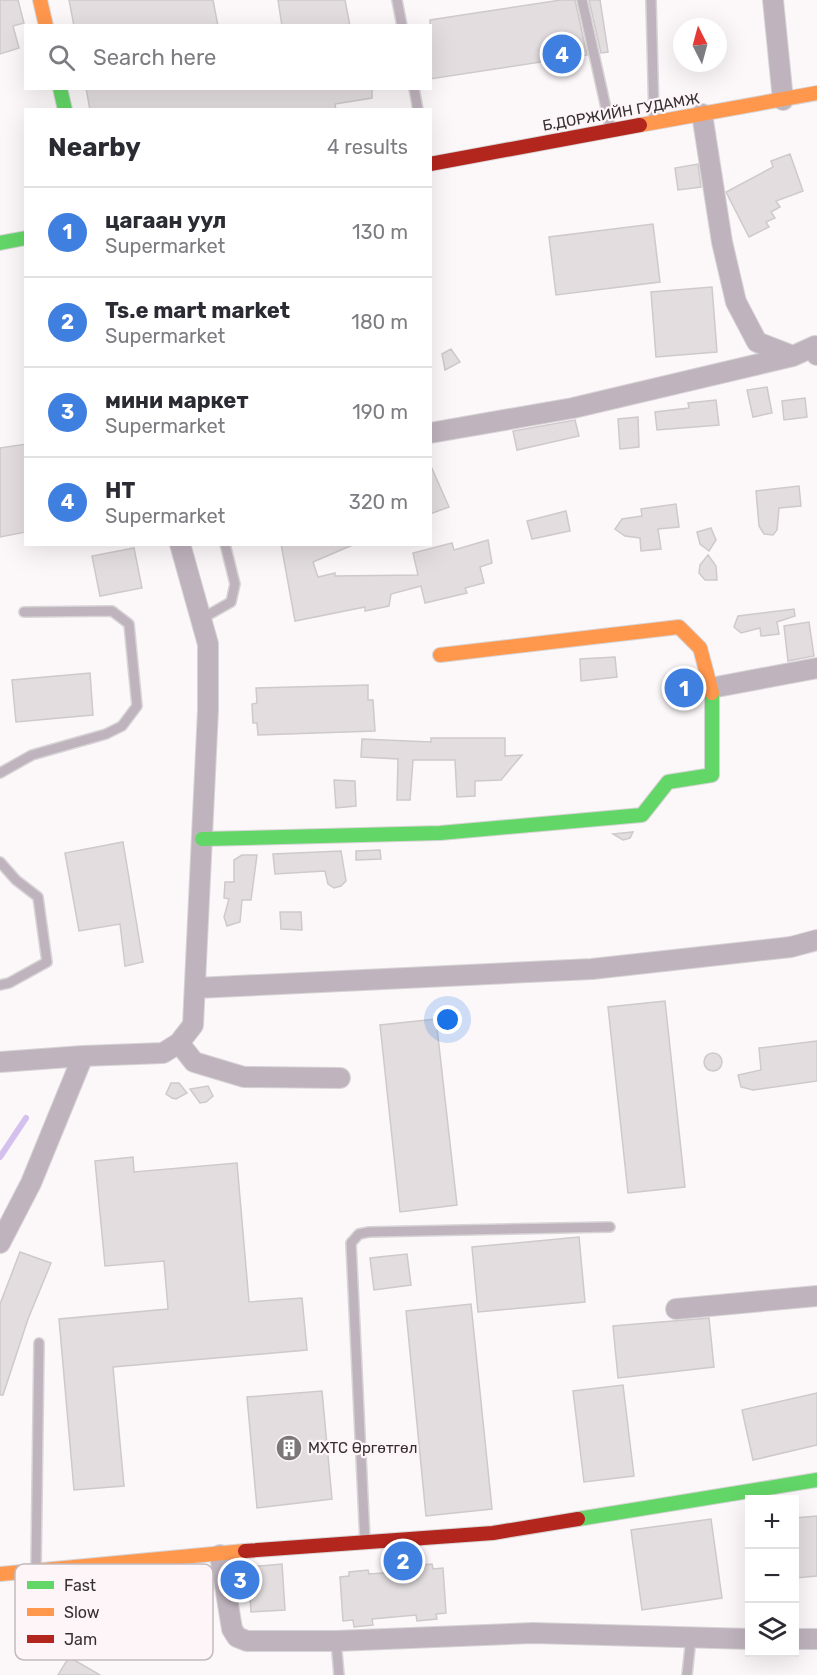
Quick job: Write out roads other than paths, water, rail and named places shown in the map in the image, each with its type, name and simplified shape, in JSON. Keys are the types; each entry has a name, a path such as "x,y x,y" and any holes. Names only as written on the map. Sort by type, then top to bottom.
{"street":[{"path":"40,0 46,24"},
{"path":"773,0 783,100"},
{"path":"60,90 65,108"},
{"name":"Б.ДОРЖИЙН ГУДАМЖ","path":"432,164 817,93"},
{"path":"702,114 722,242 736,302 757,342 793,356"},
{"path":"0,243 24,238"},
{"path":"432,433 573,408 816,349"},
{"path":"0,1062 163,1053 180,1043 193,1025 208,644 181,546"},
{"path":"202,839 440,833 642,814 668,782 712,775 711,688 700,648 679,627 440,655"},
{"path":"711,688 817,668"},
{"path":"196,988 592,969 791,947 817,940"},
{"path":"180,1043 194,1062 244,1077 340,1078"},
{"path":"0,1243 31,1183 83,1056"},
{"path":"676,1309 817,1296"},
{"path":"110,1564 493,1533 817,1480"},
{"path":"220,1555 232,1629 237,1637 247,1641 336,1641 533,1633 745,1639"},
{"path":"0,1574 15,1572"},
{"path":"799,1639 817,1639"}],"lane":[{"path":"397,0 402,24"},
{"path":"582,0 611,131"},
{"path":"651,0 654,123"},
{"path":"414,90 418,108"},
{"path":"201,619 231,602 235,584 226,546"},
{"path":"0,772 32,754 106,734 122,726 137,706 129,624 112,611 24,612"},
{"path":"0,862 16,880 38,897 48,962 9,983 0,985"},
{"path":"365,1543 351,1242 359,1234 369,1232 610,1227"},
{"path":"36,1564 39,1343"},
{"path":"687,1675 691,1638"},
{"path":"336,1641 339,1675"}],"waterway":[{"path":"0,1157 26,1118"}],"place":[{"name":"HT","path":"562,54"},
{"name":"цагаан уул","path":"684,688"},
{"name":"МХТС Өргөтгөл","path":"289,1448"},
{"name":"Ts.e mart market","path":"403,1561"},
{"name":"мини маркет","path":"240,1580"}]}
